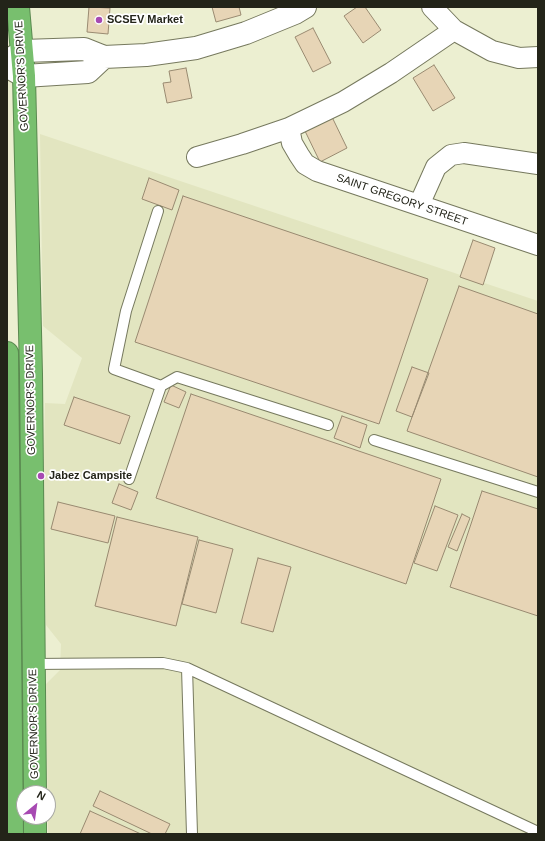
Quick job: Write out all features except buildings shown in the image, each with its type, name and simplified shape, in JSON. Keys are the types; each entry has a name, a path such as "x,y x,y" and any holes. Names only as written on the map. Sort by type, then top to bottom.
{"highway":[{"name":"GOVERNOR'S DRIVE","path":"12,834 10,664 18,593 31,374 15,71 18,7"},
{"name":"GOVERNOR'S DRIVE","path":"7,353 18,593 34,664 35,785"}],"street":[{"path":"15,56 84,49 104,57 146,55 196,48 246,33 295,13 305,7"},
{"path":"432,7 454,30 492,51 519,58 538,57"},
{"path":"197,157 289,128 343,102 391,73 454,30"},
{"path":"15,71 88,72 104,57"},
{"name":"SAINT GREGORY STREET","path":"289,128 292,143 298,155 305,164 317,171 538,245"},
{"path":"419,205 436,167 451,155 464,153 538,164"}],"lane":[{"path":"158,212 126,311 114,369 161,386"},
{"path":"129,479 161,386 177,377 328,425"},
{"path":"374,440 538,492"},
{"path":"10,664 163,663 187,668 538,832"},
{"path":"187,668 192,834"}],"shaded area":[{"path":"40,134 538,301 538,834 48,834 48,825 56,825 56,785 47,785 46,684 60,670 61,644 46,625 43,490 45,403 65,404 82,358 43,326"}],"place":[{"name":"SCSEV Market","path":"99,20"},
{"name":"Jabez Campsite","path":"41,476"}]}
